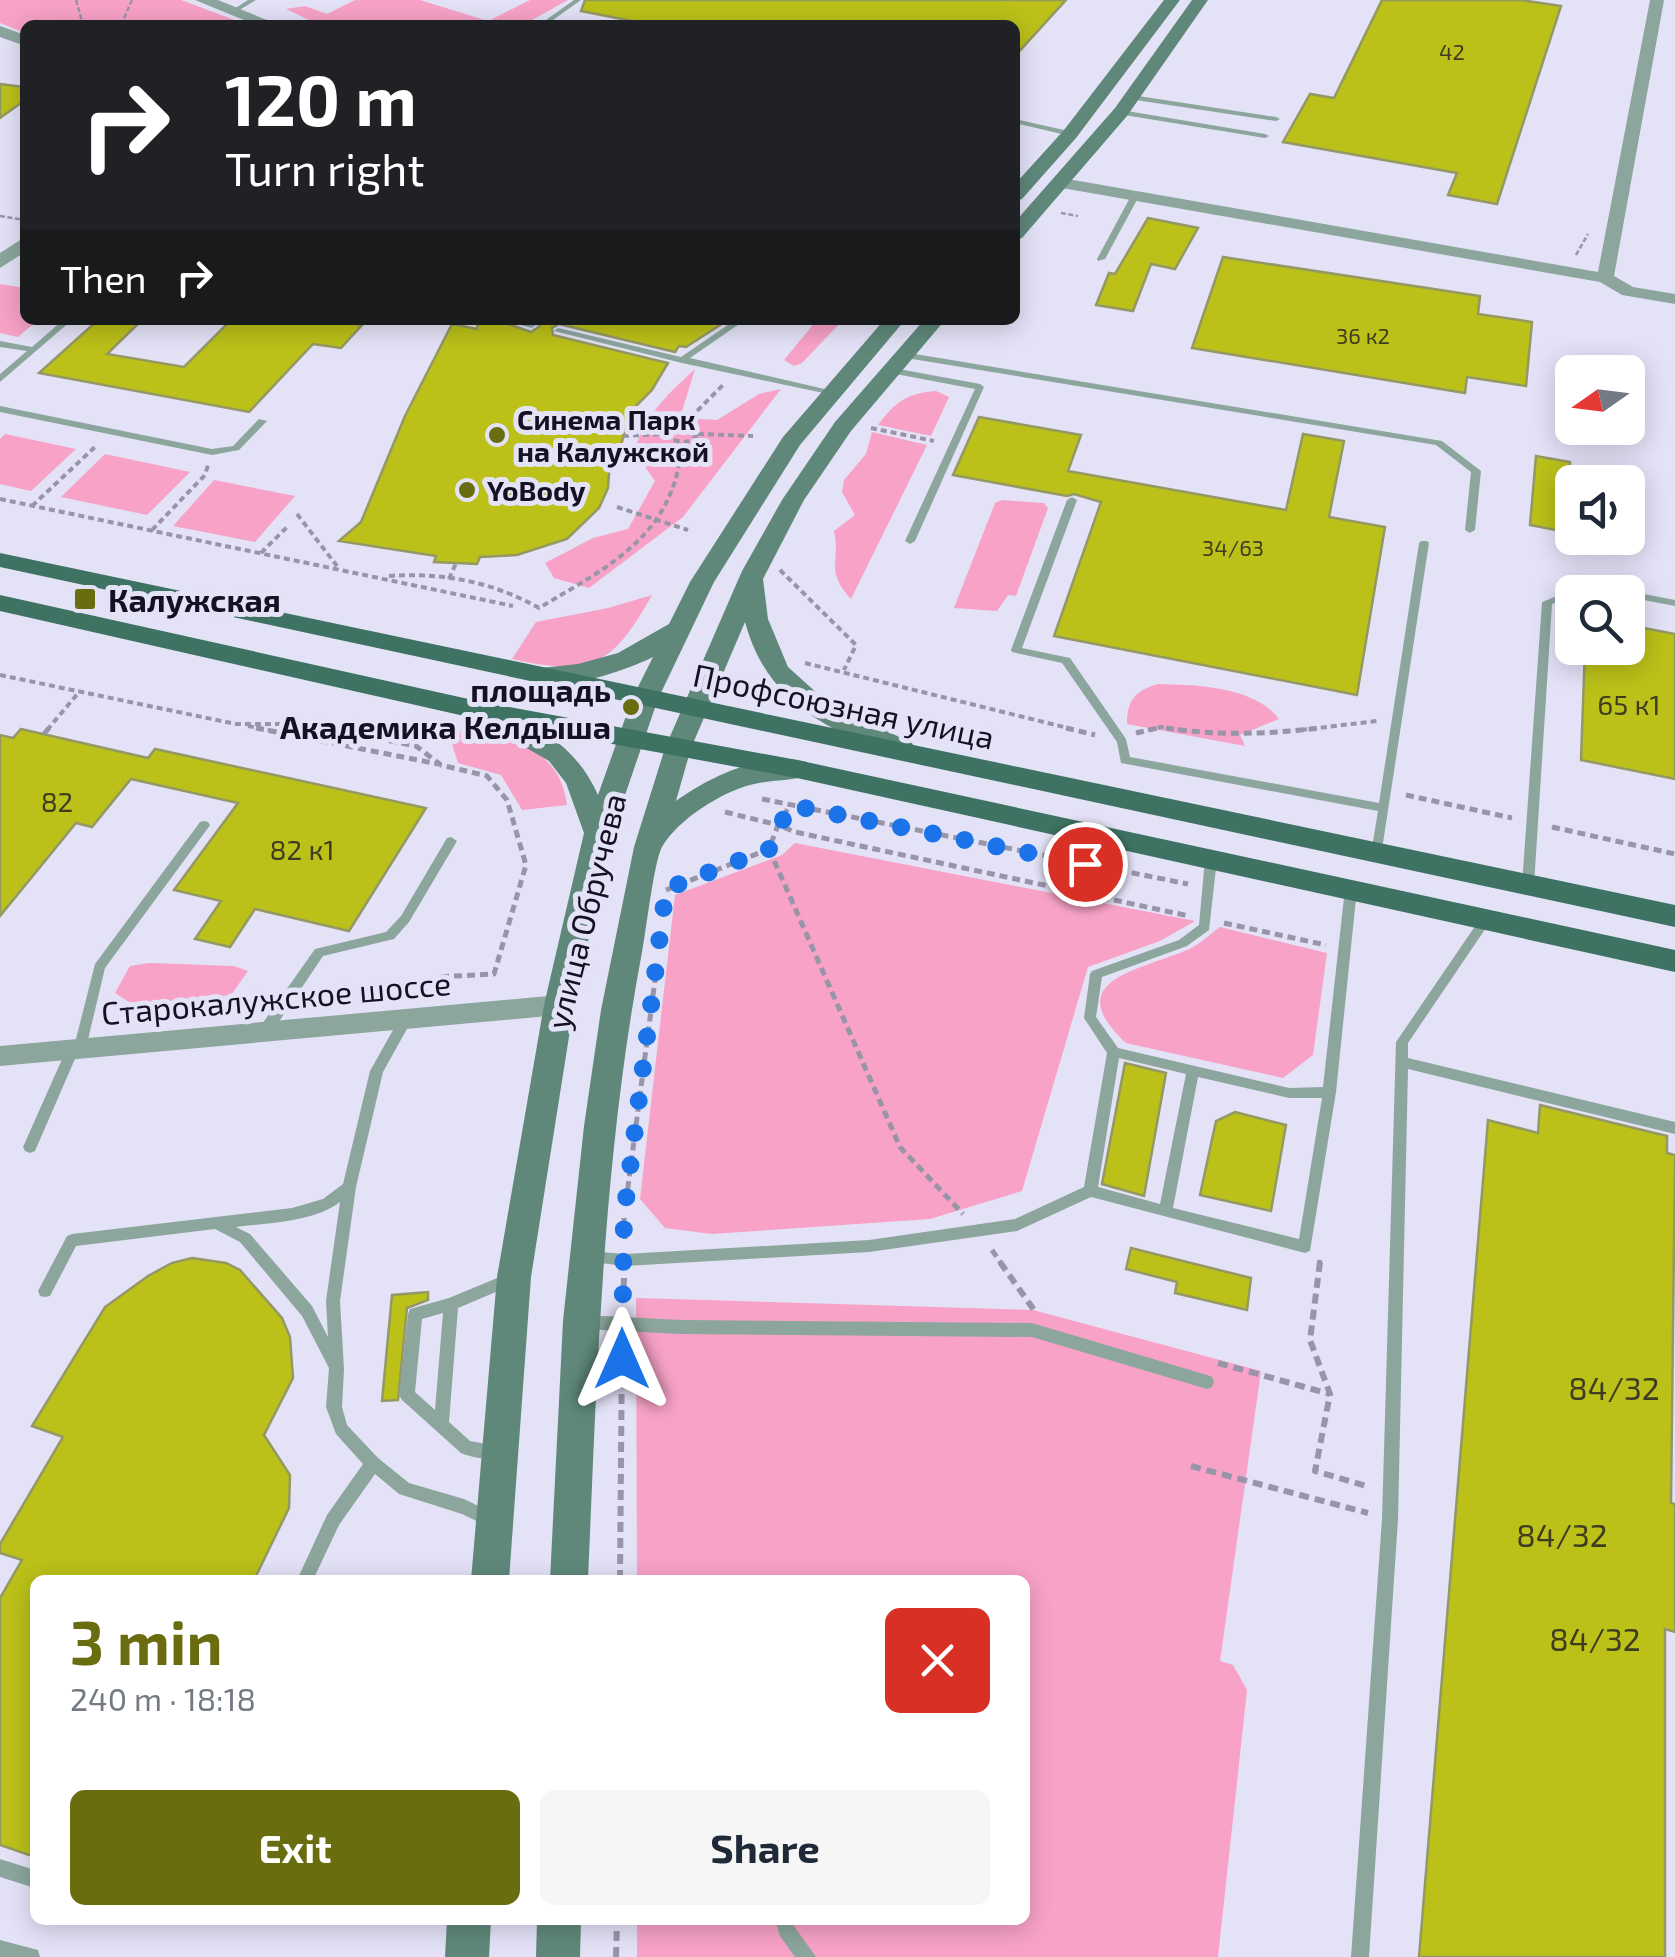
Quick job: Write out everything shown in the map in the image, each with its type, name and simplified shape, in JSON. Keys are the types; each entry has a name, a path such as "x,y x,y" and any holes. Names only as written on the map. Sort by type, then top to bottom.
{"main road":[{"path":"1020,189 1070,134 1172,0"},
{"path":"1020,229 1121,112 1200,0"},
{"name":"улица Обручева","path":"490,1575 514,1277 559,1005 598,833 645,699 679,626 754,496 830,393 891,325"},
{"name":"улица Обручева","path":"569,1575 586,1257 616,1010 648,847 694,708 764,568 793,500 842,427 926,325"},
{"name":"Профсоюзная улица","path":"0,560 1675,916"},
{"path":"764,568 757,634 769,662 816,709 904,751"},
{"path":"0,603 482,711 797,769 1675,961"},
{"path":"532,676 583,674 624,662 650,650 679,626"},
{"path":"482,711 556,748 585,792 598,833"},
{"path":"648,847 679,809 705,791 763,770 797,769"},
{"path":"467,1957 469,1925"},
{"path":"558,1957 559,1925"}],"street":[{"path":"203,0 257,20"},
{"path":"1606,278 1657,0"},
{"path":"1062,184 1606,278 1628,291 1675,299"},
{"path":"0,262 20,247"},
{"name":"Старокалужское шоссе","path":"0,1056 559,1005"}],"lane":[{"path":"234,12 253,0"},
{"path":"549,20 578,0"},
{"path":"1132,97 1276,119"},
{"path":"1121,112 1266,136"},
{"path":"1020,122 1070,134"},
{"path":"1101,258 1135,196"},
{"path":"0,379 62,325"},
{"path":"682,360 734,325"},
{"path":"558,331 830,393"},
{"path":"0,344 34,350"},
{"path":"896,362 980,386 910,541"},
{"path":"896,362 1439,443 1476,471 1470,530"},
{"path":"0,410 212,452 236,448 262,421"},
{"path":"1072,500 1016,650 1066,660 1118,736 1125,760 1384,808"},
{"path":"1377,853 1424,543"},
{"path":"1645,597 1675,602"},
{"path":"1528,885 1547,602 1555,599"},
{"path":"30,1147 76,1048 99,967 204,825"},
{"path":"265,1031 319,952 376,940 397,930 452,841"},
{"path":"1211,858 1205,927 1183,943 1096,974 1090,1018 1114,1052 1290,1092 1328,1092"},
{"path":"586,1257 625,1260 869,1246 1018,1225 1090,1191 1305,1247 1347,949 1351,889"},
{"path":"1360,1957 1390,1519 1402,1042 1486,918"},
{"path":"407,1018 377,1071 349,1187 333,1301 337,1369 334,1406 342,1429 372,1463 406,1489 464,1507 494,1522"},
{"path":"1090,1191 1114,1052"},
{"path":"1402,1062 1675,1128"},
{"path":"1165,1212 1194,1070"},
{"path":"44,1291 72,1240 292,1214 327,1204 349,1187"},
{"path":"214,1222 245,1238 307,1311 337,1369"},
{"path":"500,1452 466,1448 407,1395 415,1314 451,1304 514,1277"},
{"path":"441,1425 451,1304"},
{"path":"581,1322 681,1327 1032,1330 1207,1382"},
{"path":"307,1575 333,1520 372,1463"},
{"path":"0,1868 30,1877"},
{"path":"785,1925 806,1957"},
{"path":"0,1949 31,1957"}],"path":[{"path":"1054,212 1078,216"},
{"path":"683,425 737,373"},
{"path":"624,436 667,434 683,425 694,428 698,434"},
{"path":"864,426 953,445"},
{"path":"32,506 110,432"},
{"path":"667,434 671,440 682,443 698,434"},
{"path":"698,434 753,436"},
{"path":"382,578 418,573 450,579 516,593 538,608 605,568 662,520 677,492 683,466 682,443"},
{"path":"152,530 205,474 212,452"},
{"path":"0,499 512,606"},
{"path":"617,507 688,530"},
{"path":"297,514 338,569"},
{"path":"261,553 289,525"},
{"path":"450,579 456,563"},
{"path":"764,568 856,645 844,671 832,668"},
{"path":"0,674 479,772 496,785 507,800 526,865 494,974 438,977 430,1003"},
{"path":"44,734 80,691"},
{"path":"1118,736 1161,727 1207,734 1269,734 1295,728 1347,728 1398,717"},
{"path":"236,724 302,724 359,733 416,746 441,764"},
{"path":"758,798 1210,888"},
{"path":"790,805 769,849 900,1147 978,1231 1034,1310"},
{"path":"709,808 778,824 795,832 1347,949"},
{"path":"664,908 666,889 769,849"},
{"path":"1077,893 1085,864"},
{"path":"620,1575 624,1215 656,966"},
{"path":"1323,1244 1310,1340 1330,1394 1315,1471 1390,1493"},
{"path":"1236,1368 1330,1394"},
{"path":"1191,1466 1390,1519"},
{"path":"616,1957 617,1925"}],"shaded area":[{"path":"0,0 181,0 235,20 20,20 20,31 0,23"},
{"path":"355,0 420,0 485,20 309,20 286,9 305,6 327,14"},
{"path":"530,0 568,0 532,20 490,20"},
{"path":"0,284 20,287 20,325 32,325 18,337 0,333"},
{"path":"813,325 838,325 802,363 794,366 784,360"},
{"path":"695,369 680,418 717,420 759,394 781,389 683,517 589,588 554,578 545,563 593,538 628,529 655,481 634,451 639,438 658,406"},
{"path":"936,391 949,397 931,436 878,425 903,400"},
{"path":"872,432 927,445 851,599 836,573 834,531 855,515 842,492 844,480 866,454"},
{"path":"5,434 76,449 31,491 0,484 0,439"},
{"path":"105,454 190,472 147,515 61,497"},
{"path":"214,480 295,496 255,542 173,526"},
{"path":"995,503 1044,503 1048,508 1016,596 1008,595 997,611 954,608"},
{"path":"652,595 625,637 597,660 562,666 512,659 536,622"},
{"path":"1158,684 1223,689 1255,700 1279,719 1240,735 1245,746 1127,724 1134,698"},
{"path":"462,728 515,742 543,758 554,769 567,805 522,810 501,775 458,763 452,744"},
{"path":"795,843 1195,921 1160,941 1088,967 1022,1191 930,1219 712,1234 665,1228 640,1199 675,895 782,855"},
{"path":"1220,927 1327,953 1313,1055 1283,1078 1126,1043 1107,1022 1100,1005 1103,991 1114,980 1191,948"},
{"path":"130,966 234,966 248,971 231,995 137,1007 115,993"},
{"path":"636,1298 1033,1310 1261,1371 1220,1661 1233,1665 1247,1690 1218,1957 637,1957 637,1925 1030,1925 1030,1575 637,1575"}],"building":[{"path":"585,0 1066,0 1020,51 1020,20 627,20 581,11"},
{"path":"1382,0 1521,0 1561,6 1497,204 1448,195 1457,173 1283,142 1310,94 1334,98"},
{"path":"0,84 20,86 20,104 0,118"},
{"path":"1148,218 1198,228 1175,269 1151,264 1133,311 1096,305 1109,273 1115,274"},
{"path":"1223,257 1480,296 1478,314 1532,322 1526,386 1467,377 1465,393 1192,348"},
{"path":"92,325 137,325 107,354 184,367 226,325 362,325 341,348 313,344 249,412 39,373"},
{"path":"451,325 477,329 477,325 511,325 531,332 539,325 557,325 552,328 553,335 668,363 652,390 629,413 621,446 611,445 608,488 599,508 567,539 517,555 480,557 477,564 434,562 436,556 339,541 361,522 405,416"},
{"path":"563,325 720,325 686,347 679,346 675,352"},
{"path":"979,417 1081,435 1068,471 1286,510 1303,434 1344,441 1329,517 1385,527 1357,695 1054,636 1101,502 1074,494 1067,496 953,475"},
{"path":"1536,456 1570,462 1555,465 1555,530 1530,525"},
{"path":"1645,628 1675,634 1675,779 1581,760 1584,665 1645,665"},
{"path":"21,729 148,758 155,749 426,808 349,931 255,909 230,947 195,939 221,901 174,890 238,803 131,779 92,827 76,823 0,916 0,735 13,738"},
{"path":"1125,1063 1166,1073 1144,1196 1102,1184"},
{"path":"1540,1105 1667,1136 1667,1153 1675,1155 1671,1503 1675,1504 1675,1632 1665,1629 1665,1957 1419,1957 1488,1120 1538,1133"},
{"path":"1235,1112 1286,1125 1271,1211 1200,1195 1216,1121"},
{"path":"1131,1248 1251,1278 1247,1310 1175,1293 1177,1282 1126,1269"},
{"path":"192,1258 226,1263 240,1270 282,1318 290,1337 293,1378 264,1435 290,1475 289,1508 256,1575 30,1575 30,1855 0,1845 0,1598 22,1560 0,1553 0,1544 63,1437 32,1426 105,1307 172,1263"},
{"path":"428,1292 428,1300 407,1308 398,1400 382,1401 392,1295"}],"place":[{"name":"Синема Парк на Калужской","path":"497,435"},
{"name":"YoBody","path":"467,490"},
{"name":"Калужская","path":"85,599"},
{"name":"площадь Академика Келдыша","path":"631,707"}],"route":[{"path":"622,1359 624,1215 666,889 769,849 790,805 1085,864"}]}
